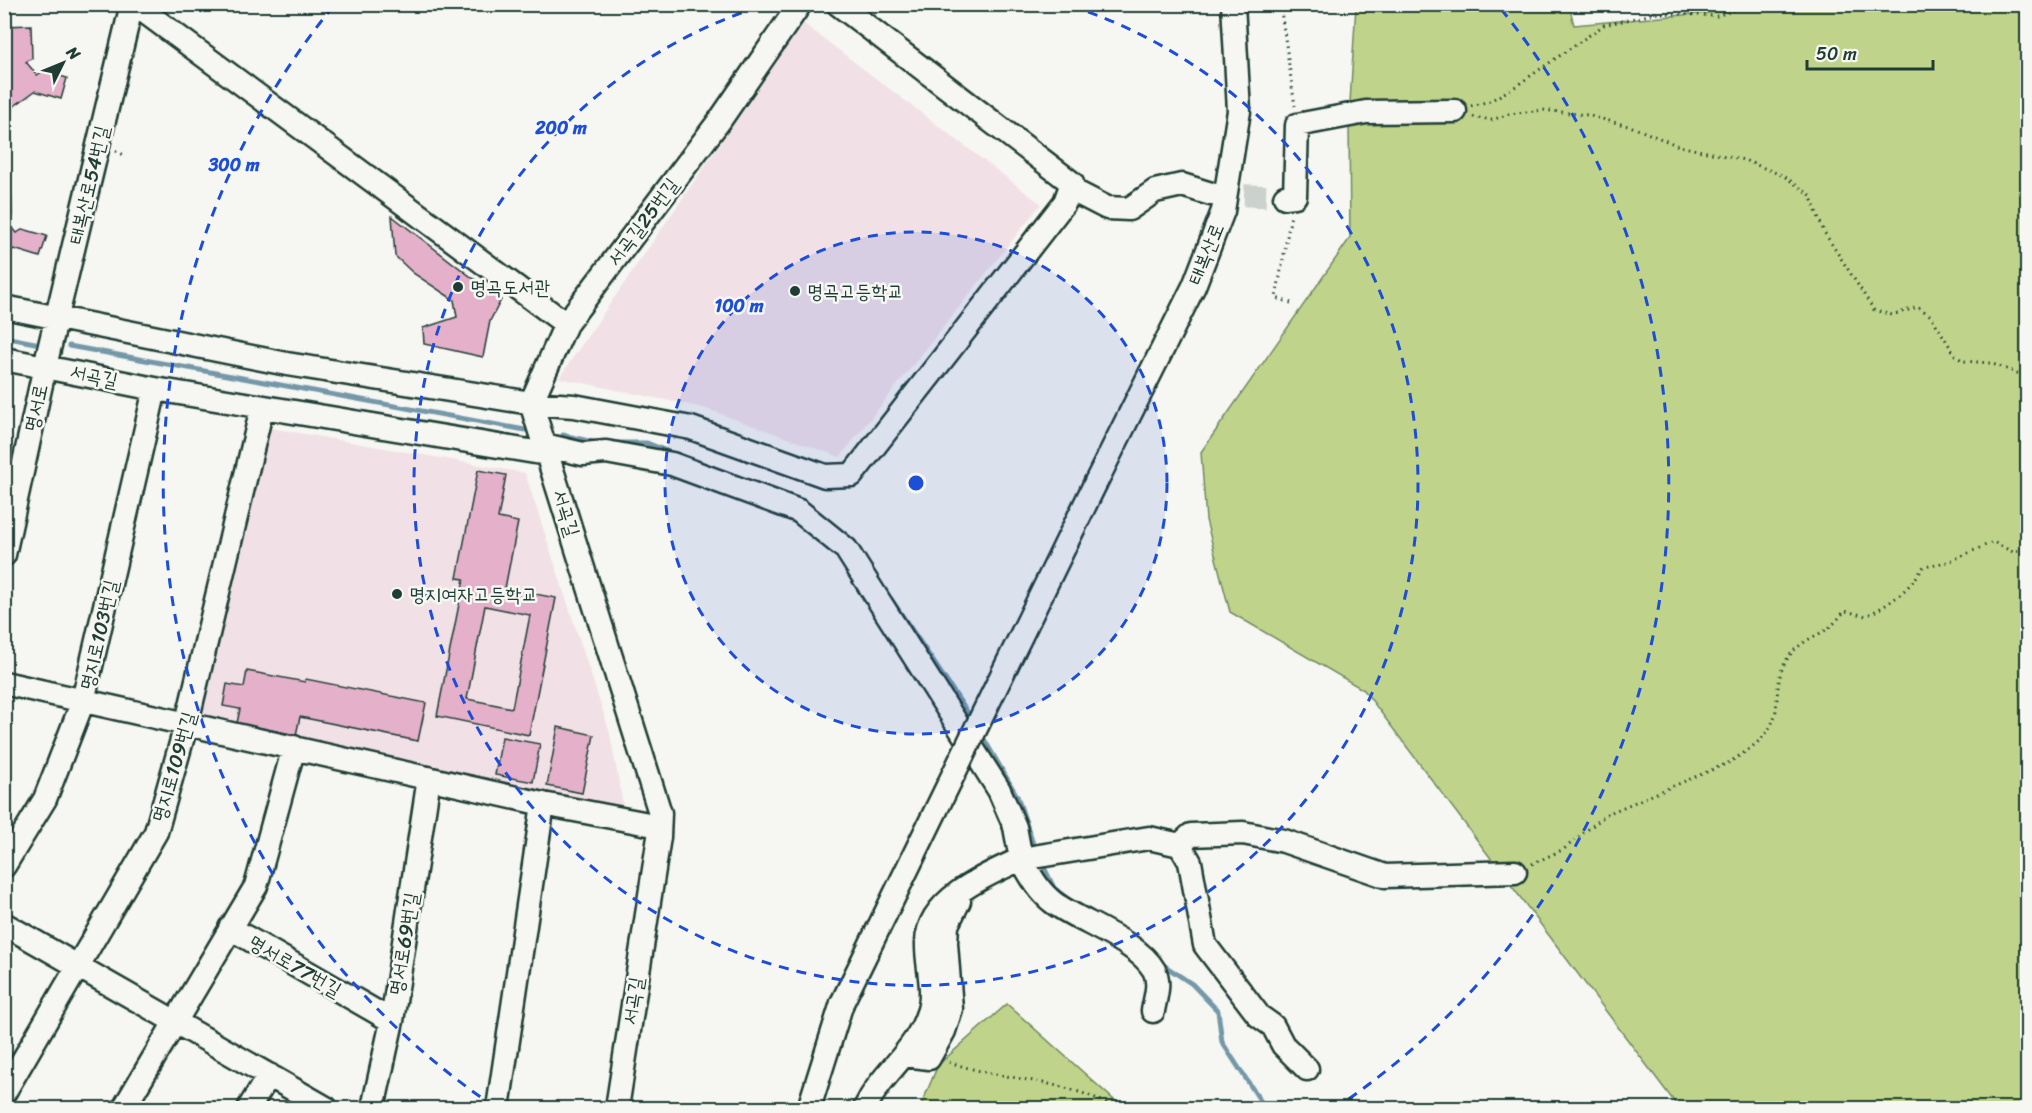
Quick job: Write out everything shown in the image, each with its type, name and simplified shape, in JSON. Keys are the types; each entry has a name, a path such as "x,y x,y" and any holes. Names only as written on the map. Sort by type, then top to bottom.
{"street":[{"name":"태복산로54번길","path":"45,366 133,4"},
{"path":"133,4 566,324"},
{"name":"서곡길25번길","path":"531,402 566,324 720,120 800,4"},
{"path":"4,307 287,364 531,402 574,406 691,428 825,477 852,476 1065,202 1072,183 838,4"},
{"name":"태복산로","path":"809,1108 842,1003 1194,286 1223,211 1239,111 1233,4"},
{"path":"1290,196 1297,125 1366,112 1455,111"},
{"path":"1070,189 1107,208 1129,209 1155,191 1182,185 1211,194"},
{"name":"서곡길","path":"4,359 262,408 546,450 660,813 617,1108"},
{"name":"명서로","path":"4,555 45,366"},
{"name":"명지로103번길","path":"4,867 45,799 83,701 127,520 155,389"},
{"path":"531,402 546,450 583,454 606,452 672,464 799,511 846,549 999,790 1015,828 1021,859 1037,886 1053,903 1133,950 1147,961 1155,972 1158,984 1153,1011"},
{"name":"명지로109번길","path":"4,1093 156,832 187,722 262,408"},
{"path":"4,683 187,722 543,804 659,826"},
{"path":"230,928 256,886 294,747"},
{"name":"명서로69번길","path":"373,1108 392,1021 429,778"},
{"path":"498,1108 543,804"},
{"path":"865,1108 871,1095 912,1047 929,1009 931,980 927,941 930,925 937,912 980,878 1021,859 1046,855 1053,840 1141,824 1161,824 1186,840 1243,833 1284,841 1385,876 1515,872"},
{"path":"1186,840 1205,945 1259,1016 1273,1026 1283,1045 1307,1069"},
{"path":"905,1055 929,1058 944,1031 951,1010 946,943 947,925 967,886"},
{"path":"4,924 326,1108"},
{"name":"명서로77번길","path":"124,1108 230,928 392,1021"},
{"path":"249,1108 269,1075"}],"path":[{"path":"1280,4 1297,125"},
{"path":"1455,111 1490,101 1604,26 1658,13 1717,16 1752,4"},
{"path":"1455,111 1479,120 1543,110 1587,115 1632,127 1679,146 1744,160 1784,176 1809,195 1824,232 1874,309 1892,315 1918,307 1931,316 1955,355 1963,361 1990,363 2028,377"},
{"path":"1290,196 1276,298 1291,303"},
{"path":"1515,872 1564,849 1607,814 1728,763 1747,751 1767,734 1775,712 1777,684 1786,660 1803,641 1827,629 1845,611 1866,616 1890,604 1911,587 1924,566 1948,562 1993,542 2013,552 2028,546"},
{"path":"930,1054 976,1071 1052,1083 1116,1108"}],"shaded area":[{"name":"명곡고등학교","path":"803,23 1041,204 840,457 704,408 559,378"},
{"name":"명지여자고등학교","path":"271,428 525,473 609,730 624,809 198,716"}],"green space":[{"path":"1737,4 2027,5 2027,1108 1679,1108 1364,690 1230,612 1206,520 1201,452 1350,238 1349,119 1356,5 1573,5 1570,9 1574,25 1727,11"},
{"path":"1007,1004 1123,1108 920,1108 938,1065"}],"building":[{"path":"4,4 13,4 7,13 4,12"},
{"path":"31,25 32,58 26,62 37,75 43,71 67,78 61,99 35,91 6,112 6,26"},
{"path":"4,183 11,183 12,216 6,220 17,233 23,229 47,236 40,257 14,249 4,256"},
{"name":"명곡도서관","path":"392,216 501,300 490,321 483,357 424,344 423,328 457,317 454,300 413,273 395,256"},
{"path":"478,470 506,475 498,518 518,522 505,588 556,598 529,735 437,716 464,579 457,578","holes":["485,606 530,615 512,708 467,699"]},
{"path":"247,671 305,682 306,679 426,703 418,741 300,717 296,735 237,723 240,709 223,706 227,684 244,687"},
{"path":"558,727 594,735 582,793 547,786"},
{"path":"502,737 540,744 533,782 495,775"}],"waterway":[{"path":"4,337 40,344"},
{"path":"69,346 525,430"},
{"path":"563,435 597,443"},
{"path":"615,443 647,443 676,455"},
{"path":"749,481 791,497"},
{"path":"891,599 973,721"},
{"path":"981,734 1017,796 1035,850"},
{"path":"1041,861 1054,888 1068,899"},
{"path":"1159,962 1192,984 1218,1011 1222,1042 1265,1108"}],"tunnel":[{"path":"1211,194 1285,197"}],"place":[{"name":"명곡도서관","path":"458,287"},
{"name":"명곡고등학교","path":"795,291"},
{"name":"명지여자고등학교","path":"397,594"}]}
